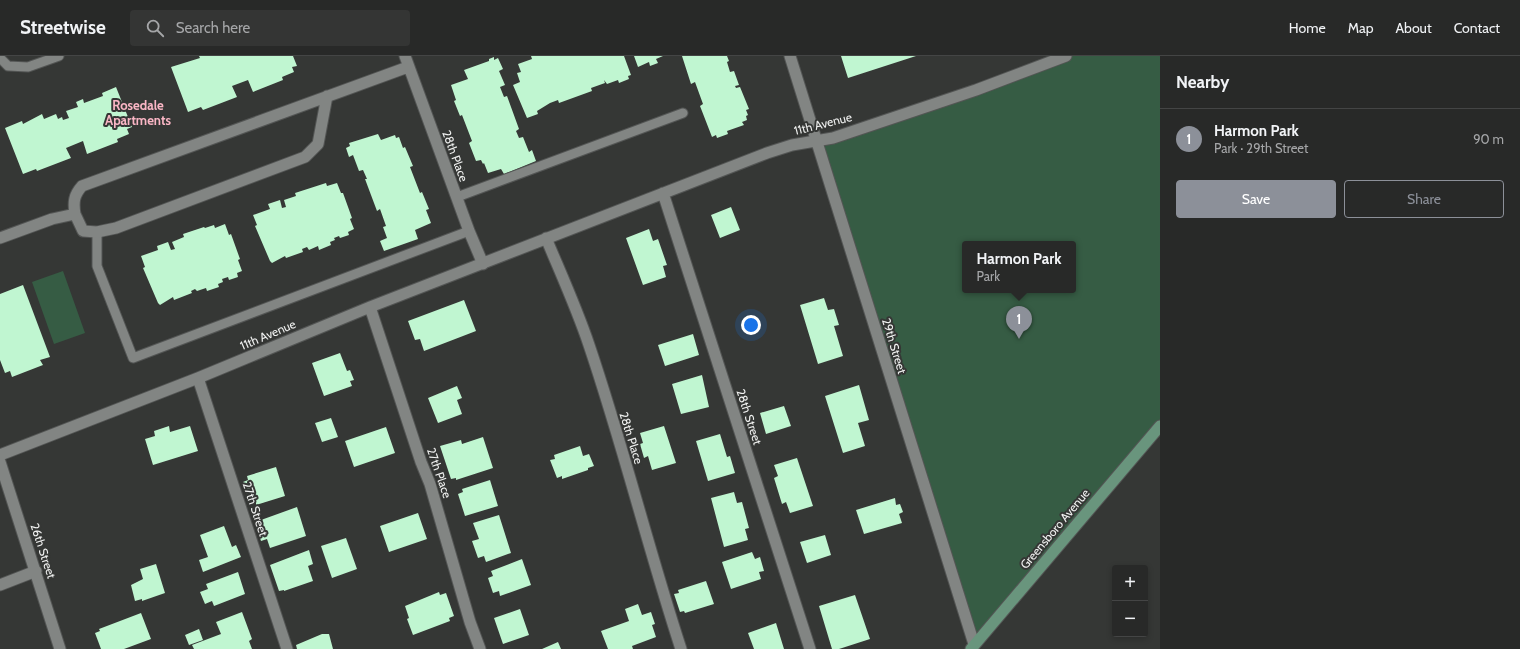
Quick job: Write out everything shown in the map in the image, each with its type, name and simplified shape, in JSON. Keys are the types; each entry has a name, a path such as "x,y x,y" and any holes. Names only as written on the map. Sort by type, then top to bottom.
{"main road":[{"name":"Greensboro Avenue","path":"972,647 1160,426"}],"street":[{"name":"29th Street","path":"790,56 972,647"},
{"name":"11th Avenue","path":"0,455 198,378 370,307 483,264 587,221 767,153 816,140 833,138 976,90 1066,56"},
{"path":"327,96 318,144 305,157 116,228 97,232 83,231 75,214 73,204 76,194 82,186 327,96 407,61"},
{"name":"28th Place","path":"407,61 469,231 483,264"},
{"name":"28th Street","path":"663,193 810,649"},
{"path":"0,238 52,220 75,214"},
{"name":"28th Place","path":"546,238 589,344 638,505 656,574 681,649"},
{"name":"27th Place","path":"370,307 418,455 430,484 470,622 480,649"},
{"name":"27th Street","path":"198,378 287,649"},
{"name":"26th Street","path":"0,462 60,649"},
{"path":"0,585 36,571"}],"lane":[{"path":"0,58 8,66 28,67 59,56"},
{"path":"457,197 683,113"},
{"path":"97,232 97,266 133,358 469,231"}],"green space":[{"path":"1066,56 1160,56 1160,427 974,644 816,140"},
{"path":"63,271 85,333 54,344 32,282"}],"building":[{"path":"199,56 293,56 297,66 292,67 294,72 282,77 283,80 253,92 248,80 232,86 237,97 203,110 201,107 188,112 171,67 200,58"},
{"path":"531,56 624,56 631,75 628,76 629,79 619,83 618,80 607,84 604,80 605,83 591,88 592,91 559,103 558,100 550,103 537,111 538,114 527,118 513,85 520,82 517,73 521,72 518,64 532,59"},
{"path":"634,56 663,56 656,59 658,63 650,66 649,62 638,67"},
{"path":"682,56 727,56 730,72 734,71 739,85 735,86 736,88 740,87 749,109 746,110 748,115 746,116 747,120 742,122 744,125 727,131 728,134 717,138 716,135 712,137 700,106 703,104 695,82 691,84"},
{"path":"841,56 916,56 848,78"},
{"path":"494,57 494,60 498,58 503,69 499,71 505,85 500,87 504,97 507,96 519,129 516,131 519,138 523,137 529,152 532,150 536,161 504,174 501,169 488,173 484,163 483,164 481,160 476,161 469,143 472,141 462,115 460,116 454,101 456,100 451,85 468,79 464,70 489,61 489,59"},
{"path":"116,87 132,127 127,129 129,134 117,139 118,142 87,154 83,141 66,148 71,158 37,171 36,169 23,174 5,128 22,121 23,124 42,114 44,119 56,114 58,119 62,117 63,120 69,118 66,111 78,107 76,102 83,99 84,103 103,96 102,93"},
{"path":"378,134 381,140 395,135 396,138 399,137 403,148 405,147 413,166 410,167 420,193 422,192 429,209 426,210 431,223 415,230 418,239 384,251 380,241 387,238 383,227 386,226 380,209 377,211 363,170 359,171 353,155 349,157 346,148 350,146 349,143"},
{"path":"326,183 327,186 337,183 341,193 343,193 352,218 350,219 354,229 348,232 349,235 334,238 335,240 330,242 331,245 319,250 318,246 309,250 307,247 302,249 303,252 286,258 285,256 272,263 255,226 257,225 253,215 270,209 268,204 280,200 282,208 286,207 284,200 296,196 295,193"},
{"path":"731,207 740,230 720,238 711,215"},
{"path":"225,224 229,235 231,234 240,259 238,260 242,271 237,273 238,277 229,280 228,277 222,279 223,282 218,284 219,287 207,291 206,288 197,291 195,289 191,291 192,293 174,300 173,297 160,305 143,268 145,267 141,256 158,250 157,246 168,242 171,250 175,249 172,242 184,237 183,234 204,227 214,225 215,228"},
{"path":"649,229 653,241 658,239 667,265 663,266 666,277 643,285 626,238"},
{"path":"23,285 50,357 40,360 43,365 12,377 10,371 5,373 0,360 0,294"},
{"path":"824,298 828,310 834,309 839,325 834,326 843,356 818,364 800,305"},
{"path":"464,300 476,331 424,351 420,339 415,340 408,321"},
{"path":"693,334 699,355 665,366 658,345"},
{"path":"340,353 347,371 350,370 354,380 350,381 352,386 324,396 312,363"},
{"path":"702,375 709,407 681,414 672,384"},
{"path":"859,385 869,420 858,423 865,446 843,453 825,396"},
{"path":"457,386 462,398 457,400 462,414 438,423 428,398"},
{"path":"784,406 791,426 766,434 760,413"},
{"path":"331,418 338,437 322,442 315,423"},
{"path":"169,426 170,432 190,426 198,451 153,465 145,439 155,436 154,431"},
{"path":"664,426 676,463 652,470 648,456 644,458 640,444 643,443 640,433"},
{"path":"386,427 395,453 354,467 345,441"},
{"path":"720,434 727,457 730,456 735,473 708,481 696,441"},
{"path":"483,437 493,468 456,480 456,478 451,479 440,446 461,440 462,444"},
{"path":"580,446 583,456 589,454 594,466 588,468 588,470 562,479 562,476 557,478 550,460 555,459 554,455"},
{"path":"797,458 813,506 790,513 786,502 782,504 774,478 778,476 774,465"},
{"path":"276,467 285,496 256,505 256,502 250,504 243,482 248,480 247,476"},
{"path":"490,480 498,506 465,516 458,494 463,492 462,489"},
{"path":"734,492 737,503 742,502 749,528 745,529 748,540 724,547 711,498"},
{"path":"895,498 896,505 900,504 903,512 899,514 902,523 864,534 856,510"},
{"path":"297,507 306,536 270,548 267,539 261,541 257,528 263,526 261,520"},
{"path":"418,513 427,539 389,552 380,526"},
{"path":"499,515 511,553 486,562 484,556 478,558 472,541 479,539 473,523"},
{"path":"224,526 232,547 236,545 241,557 203,572 199,560 208,557 200,535"},
{"path":"825,535 831,555 807,563 800,542"},
{"path":"346,538 357,569 332,578 321,546"},
{"path":"309,550 313,564 308,566 313,581 284,591 279,591 270,565"},
{"path":"752,552 755,559 760,557 764,571 759,572 761,579 731,589 722,562"},
{"path":"522,559 531,585 500,596 499,591 493,593 488,578 493,576 491,571"},
{"path":"156,564 165,593 142,601 142,599 135,601 131,585 143,579 140,569"},
{"path":"238,572 245,594 214,606 212,601 205,604 200,592 208,589 206,584"},
{"path":"706,581 714,604 685,613 684,611 680,612 674,594 679,593 678,590"},
{"path":"439,592 440,595 446,593 454,616 449,618 450,621 413,635 407,619 409,618 405,606"},
{"path":"855,595 870,639 839,649 832,649 819,606"},
{"path":"638,604 642,615 651,612 655,624 652,625 656,637 632,646 633,649 608,649 601,631 629,621 625,609"},
{"path":"520,609 529,635 503,644 494,618"},
{"path":"242,612 252,639 249,641 252,649 194,649 192,645 221,634 216,622"},
{"path":"141,613 151,639 124,649 101,649 95,633 100,631 99,629"},
{"path":"776,623 784,649 754,649 748,633"},
{"path":"199,629 203,640 189,645 185,635"},
{"path":"322,634 329,634 333,649 297,649 296,645"},
{"path":"558,642 561,649 542,649"}],"place":[{"name":"Harmon Park","path":"1019,339"}],"district":[{"name":"Rosedale Apartments","path":"138,112"}]}
